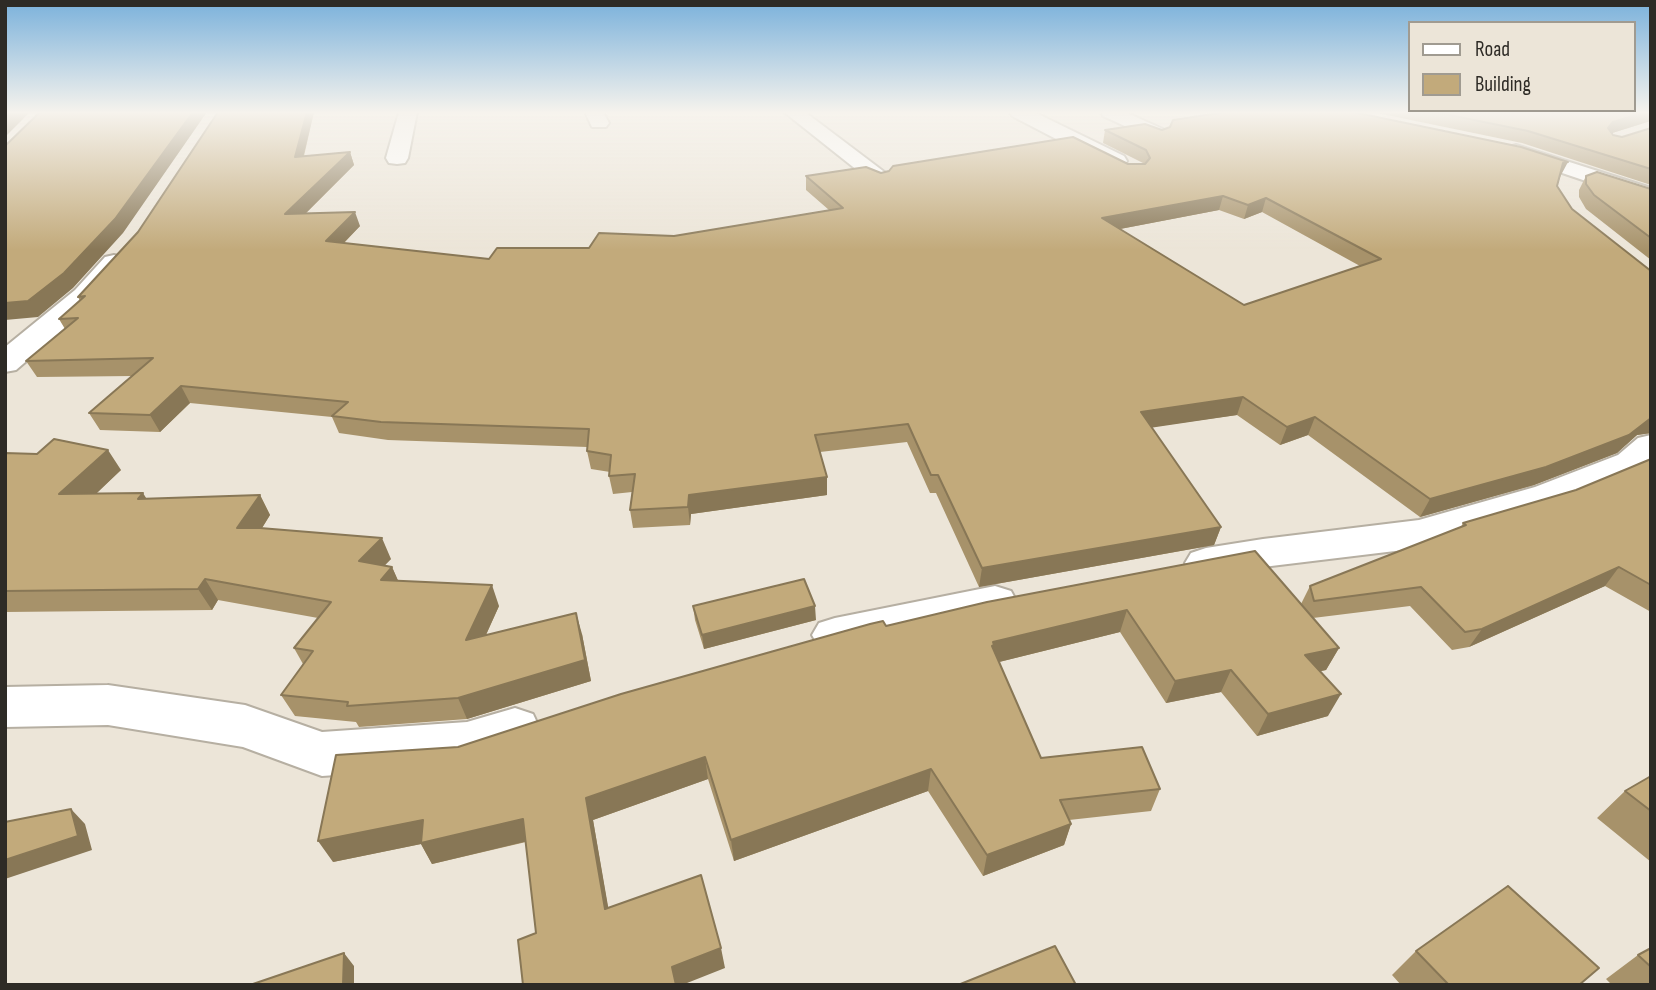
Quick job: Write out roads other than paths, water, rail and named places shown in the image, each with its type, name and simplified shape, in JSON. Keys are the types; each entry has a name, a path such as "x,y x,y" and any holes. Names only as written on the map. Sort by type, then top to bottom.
{"street":[{"path":"855,158 880,177"},
{"path":"1110,158 1133,170"},
{"path":"1535,158 1651,196"},
{"path":"1565,191 1565,184 1592,175"},
{"path":"5,363 85,296 126,249"},
{"path":"1168,570 1263,552 1420,534 1549,496 1631,463 1651,446"},
{"path":"791,647 868,626 1032,596"},
{"path":"5,707 108,705 246,726 322,754 467,744 559,714"}]}
